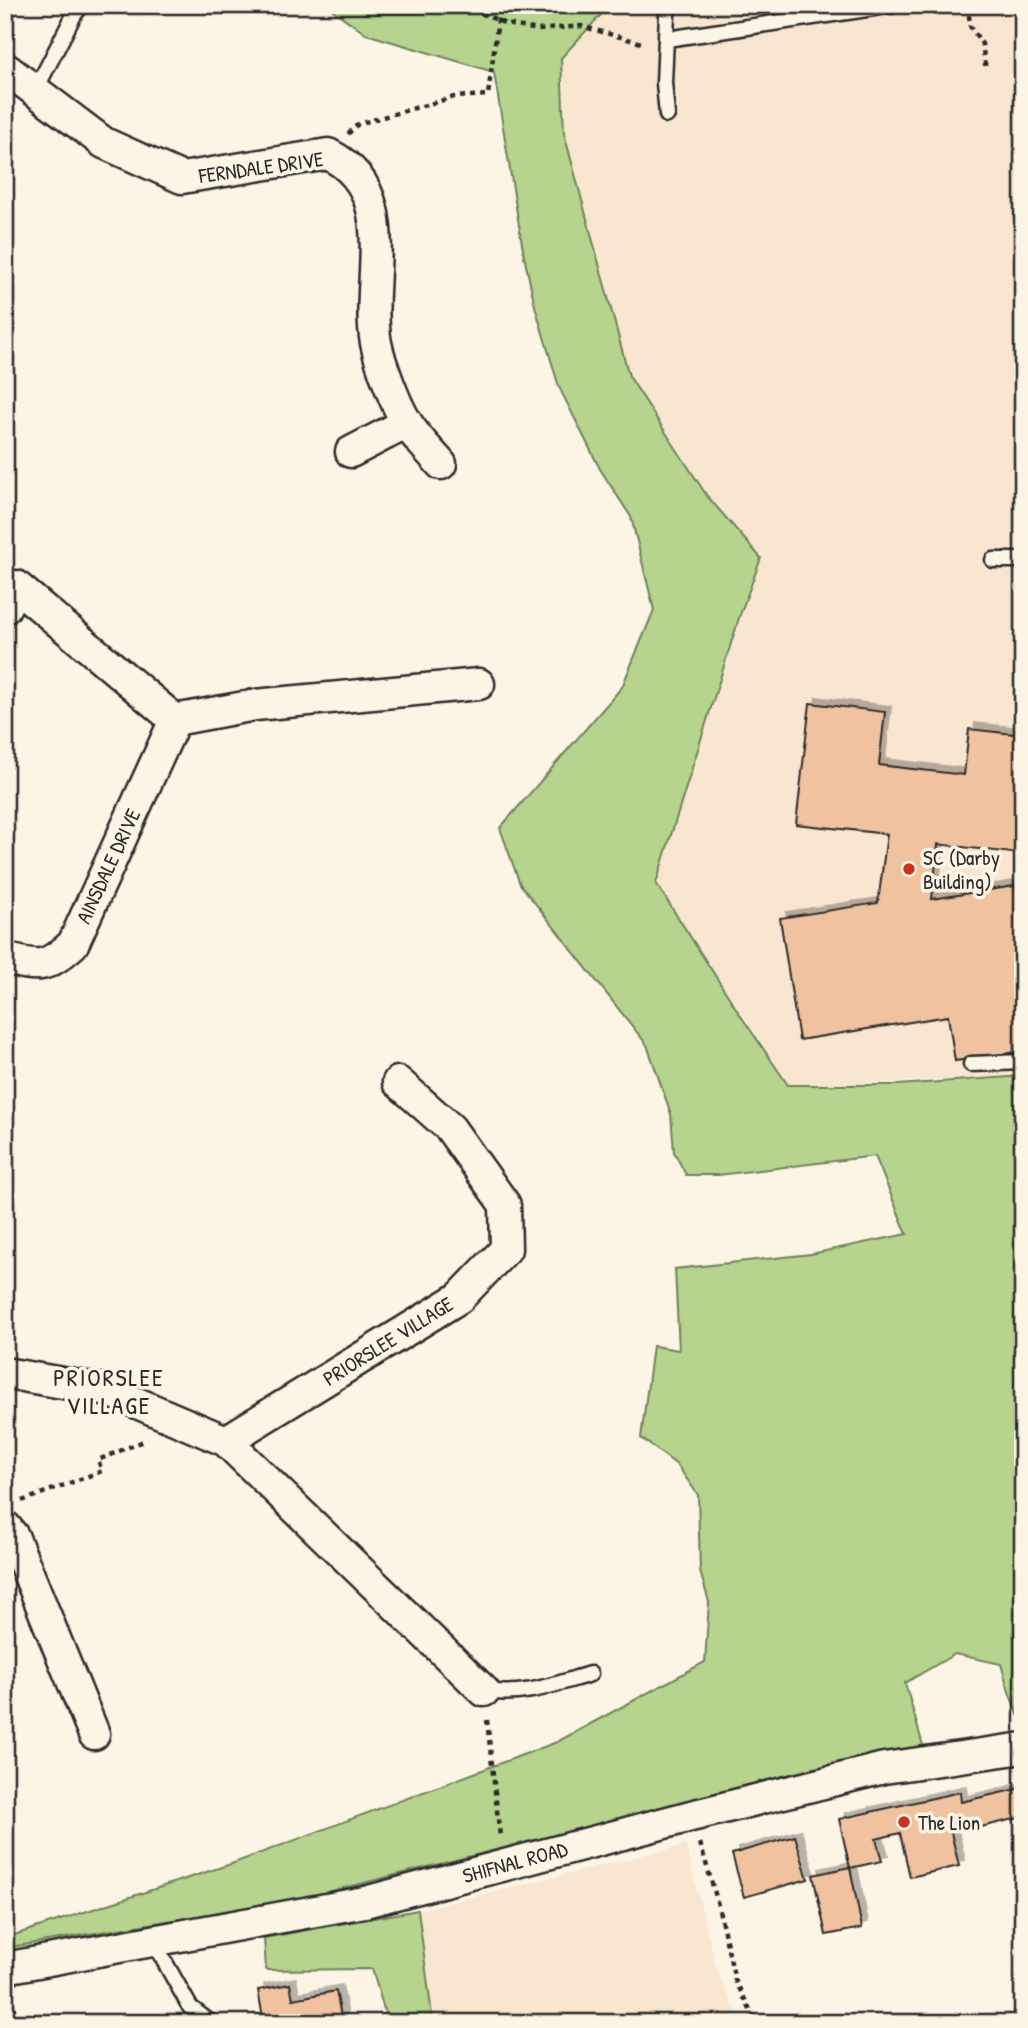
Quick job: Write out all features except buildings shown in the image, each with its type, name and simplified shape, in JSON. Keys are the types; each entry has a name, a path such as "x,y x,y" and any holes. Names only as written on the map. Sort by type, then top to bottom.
{"street":[{"name":"FERNDALE DRIVE","path":"5,68 104,143 183,178 328,154 343,162 359,179 373,214 376,276 372,307 376,345 407,423 441,464"},
{"path":"351,452 407,423"},
{"path":"9,588 175,720 255,705 479,684"},
{"name":"AINSDALE DRIVE","path":"5,958 31,965 53,961 73,944 175,720"},
{"name":"PRIORSLEE VILLAGE","path":"226,1441 459,1298 506,1249 505,1205 450,1128 398,1082"},
{"path":"5,1373 109,1391 226,1441 484,1691"},
{"path":"11,1515 13,1536 94,1734"},
{"name":"SHIFNAL ROAD","path":"5,1968 365,1902 884,1768 1023,1748"}],"lane":[{"path":"35,91 74,15 82,5"},
{"path":"667,115 664,83 667,14 670,5"},
{"path":"667,39 894,5"},
{"path":"993,560 1023,560"},
{"path":"971,1064 1023,1062"},
{"path":"484,1691 524,1693 590,1674"},
{"path":"152,1941 190,2007 211,2023"},
{"path":"5,2005 9,2018 14,2023"}],"path":[{"path":"463,5 497,20 538,30 581,26 642,45 667,39"},
{"path":"328,154 358,124 454,97 488,95 500,5"},
{"path":"968,5 968,19 982,44 986,70"},
{"path":"11,1515 102,1471 98,1460 184,1424"},
{"path":"484,1691 503,1866"},
{"path":"691,1816 716,1897 735,1980 757,2023"}],"shaded area":[{"path":"610,5 1023,5 1023,1076 791,1087 655,883 761,558 707,496 629,376 580,200 564,133 561,58"},
{"path":"686,1845 717,1971 741,2023 433,2023 418,1910"}],"green space":[{"path":"326,5 610,5 561,58 564,133 629,376 707,496 761,558 740,615 656,883 788,1085 897,1085 1023,1076 1023,1726 1001,1664 955,1654 905,1683 924,1749 744,1793 627,1817 304,1898 5,1948 5,1938 234,1863 557,1742 705,1662 709,1602 700,1571 698,1495 677,1465 641,1438 653,1346 679,1350 675,1269 811,1254 907,1234 875,1156 718,1175 686,1175 674,1152 671,1114 647,1045 520,884 500,828 622,687 654,610 631,517 600,469 559,387 536,310 524,256 494,72 366,34"},
{"path":"418,1910 433,2023 388,2023 372,1969 266,1970 264,1938"}],"place":[{"name":"SC (Darby Building)","path":"909,869"},
{"name":"The Lion","path":"904,1822"}],"district":[{"name":"PRIORSLEE VILLAGE","path":"109,1391"}]}
